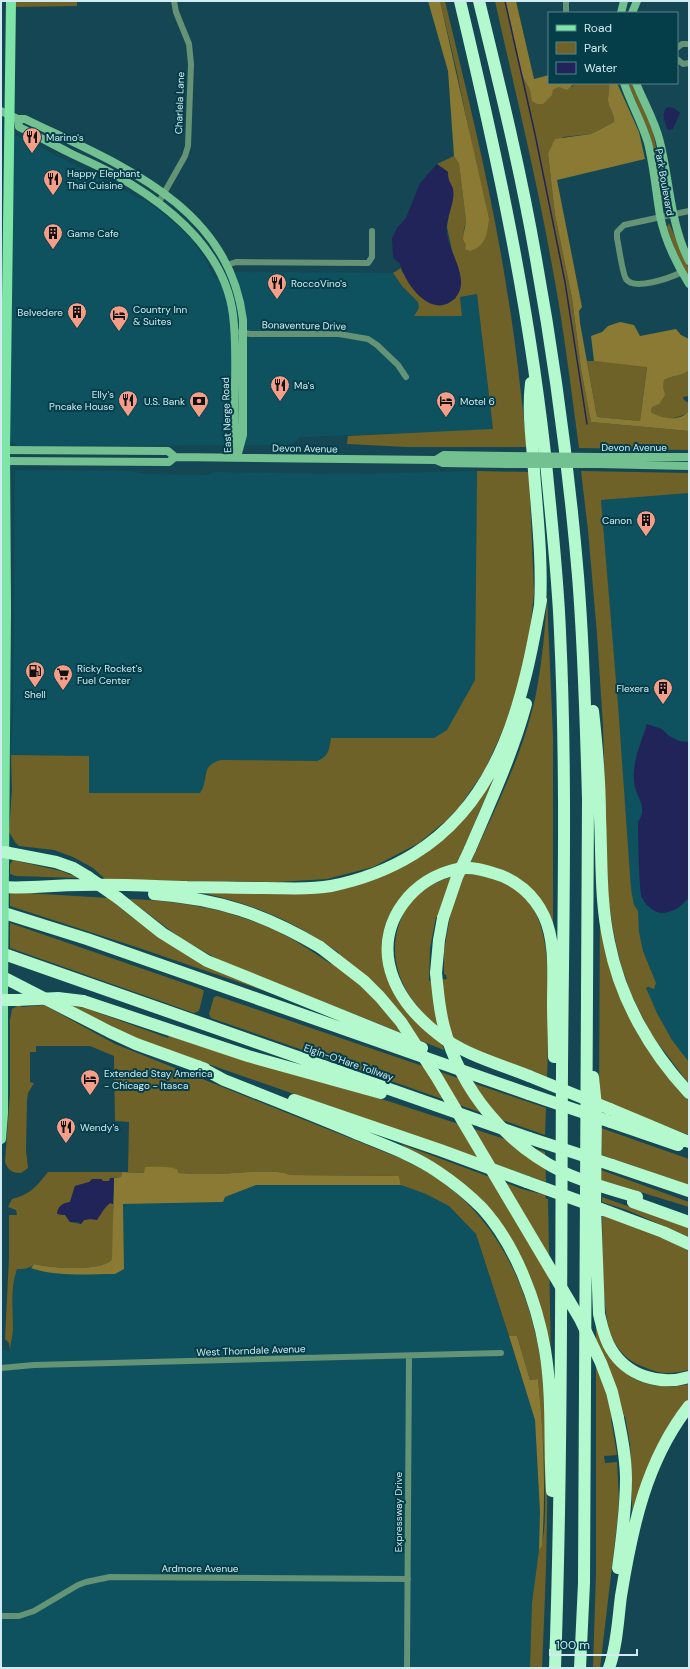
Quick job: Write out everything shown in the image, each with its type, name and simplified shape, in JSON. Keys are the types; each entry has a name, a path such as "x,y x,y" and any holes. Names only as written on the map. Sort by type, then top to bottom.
{"highway":[{"path":"460,1 484,101 509,219 534,364 547,471 560,629 564,743 564,864 561,1412 555,1668"},
{"path":"479,1 517,160 536,257 551,348 573,518 580,606 588,792 584,1583 580,1668"},
{"path":"483,1 488,38"},
{"path":"534,364 529,403 537,508 540,600 536,654 523,716 504,771 457,877 443,918 436,973 440,1011 444,1028 462,1072 474,1095 496,1124 551,1165 565,1173 689,1222"},
{"path":"39,888 79,885 309,888 351,881 381,871 400,862 424,848 446,830 479,792 492,770 501,752 528,670 540,600"},
{"path":"580,606 599,761 602,896 609,942 621,984 644,1033 666,1067 689,1093"},
{"path":"3,852 56,862 73,868 118,898 168,937 207,962 485,1074 507,1087"},
{"path":"561,1230 555,1102 552,955 548,930 544,917 536,902 522,887 502,875 477,868 458,869 425,881 400,907 389,936 388,948 389,963 394,980 402,995 425,1022 439,1035 466,1051 529,1076 610,1109 689,1142"},
{"path":"1,887 142,893 204,899 244,910 293,931 320,947 358,976 380,997 401,1022 436,1076 580,1319 601,1363 612,1392 624,1452 626,1478 625,1508 605,1668"},
{"path":"1,912 94,942 507,1087 689,1149"},
{"name":"Elgin-O'Hare Tollway","path":"1,954 529,1138 689,1191"},
{"path":"2,982 136,1044 440,1150 617,1214 689,1244"},
{"path":"586,997 596,1106 595,1207 599,1314 602,1329 611,1350 618,1360 634,1371 652,1379 668,1381 689,1377"},
{"path":"2,1000 58,998 83,1001 248,1056 379,1093 449,1115 477,1120"},
{"path":"198,1066 224,1080 404,1153 437,1171 464,1192 482,1209 499,1231 517,1263 528,1290 539,1324 545,1350 550,1400 552,1481 558,1588"},
{"path":"635,1200 689,1213"},
{"path":"609,1668 631,1539 642,1497 668,1437 689,1406"},
{"path":"659,1455 689,1414"}],"main road":[{"path":"1,1139 3,1113 2,982 6,639 3,450 11,1"},
{"path":"621,12 624,1"},
{"path":"632,12 637,1"},
{"name":"Park Boulevard","path":"624,84 640,118 648,144 661,217 671,248 689,284"},
{"name":"Park Boulevard","path":"636,84 657,132 673,215 678,234 689,261"},
{"name":"East Nerge Road","path":"9,115 25,119 65,138 132,172 164,193 185,209 201,226 223,256 240,304 243,332 243,435 237,457"},
{"name":"East Nerge Road","path":"9,115 19,127 116,175 159,202 192,232 216,264 229,297 233,314 234,435 237,457"},
{"name":"Devon Avenue","path":"3,450 168,451 175,457"},
{"name":"Devon Avenue","path":"3,461 169,462 175,457 436,460 444,455 506,460 598,461 689,466"},
{"name":"Devon Avenue","path":"598,461 689,457"},
{"path":"1,648 6,639"},
{"path":"1,653 1,689 5,710"}],"street":[{"name":"Charlela Lane","path":"159,202 185,156 188,146 190,122 189,44 176,12 174,1"},
{"path":"566,1 566,12"},
{"path":"678,47 682,44 689,44"},
{"path":"678,61 683,64 689,63"},
{"path":"682,272 638,285 631,284 625,278 617,232 624,226 689,211"},
{"path":"227,265 236,262 368,263 372,256 372,231"},
{"name":"Bonaventure Drive","path":"234,332 339,334 368,339 377,345 398,365 406,377"},
{"name":"West Thorndale Avenue","path":"1,1368 34,1365 502,1353"},
{"name":"Expressway Drive","path":"408,1668 409,1356"},
{"name":"Ardmore Avenue","path":"1,1616 24,1614 34,1611 78,1585 91,1580 110,1577 408,1579"}],"shaded area":[{"path":"428,1 440,1 489,219 483,243 470,251 465,249 466,245 463,239 466,221 459,164 454,156 448,71"},
{"path":"504,1 516,1 534,79 548,75 548,84 574,84 567,90 559,87 553,90 552,95 543,104 537,104 532,101 530,90 521,74"},
{"path":"609,84 617,84 639,132 645,159 557,180 582,307 579,311 580,323 597,417 640,421 647,367 594,361 591,336 602,332 608,326 620,322 634,325 640,336 676,329 681,335 689,339 689,370 664,380 663,387 665,395 659,404 652,407 651,412 665,418 676,418 681,417 689,411 689,431 591,422 581,369 572,298 555,215 548,154 555,139 591,134 614,122 608,103"},
{"path":"8,136 18,136 147,202 164,214 192,240 206,261 215,279 236,272 393,273 402,286 418,302 419,308 414,315 462,316 460,297 477,294 493,430 300,437 291,445 18,446 11,441 9,435"},
{"path":"15,470 131,471 144,474 208,475 213,472 349,474 477,471 475,680 447,730 434,738 331,738 328,752 324,759 317,761 221,760 205,772 204,788 200,793 88,793 89,756 11,755 13,713"},
{"path":"689,493 689,1062 672,1040 645,987 651,988 650,966 643,951 639,932 638,911 634,905 631,889 618,704 601,500"},
{"path":"145,1167 169,1167 177,1169 178,1173 192,1174 275,1172 290,1175 399,1176 401,1185 256,1185 225,1197 223,1202 123,1204 124,1269 115,1274 61,1274 31,1268 34,1264 63,1268 86,1268 106,1264 112,1260 114,1178 121,1177 122,1172 144,1173"},
{"path":"256,1185 401,1185 426,1194 449,1206 476,1234 535,1420 540,1513 539,1550 532,1603 530,1668 1,1668 1,1350 10,1351 13,1331 12,1308 14,1278 17,1269 31,1268 40,1271 124,1269 123,1204 223,1202 224,1197"},
{"path":"509,1336 517,1336 530,1380 538,1379 542,1421 544,1483 542,1546 539,1550 540,1512 535,1420"}],"green space":[{"path":"15,1 77,1 77,6 15,7"},
{"path":"440,1 445,1 479,145 494,218 513,330 527,447 407,447 347,444 348,436 493,429 477,294 460,297 462,316 414,316 419,308 418,302 402,286 393,273 401,268 402,272 447,304 456,298 453,255 447,227 453,189 448,181 448,172 437,164 454,156 459,164 466,221 463,233 481,189 456,68"},
{"path":"495,1 504,1 521,74 530,90 533,101 551,95 553,90 559,87 572,87 574,84 609,84 608,103 614,122 591,134 563,137 548,154 555,215 572,298 581,369 591,422 689,431 689,450 579,448 561,315 533,169"},
{"path":"628,84 632,84 653,131 667,207 665,209 663,207 649,133"},
{"path":"669,223 689,269 689,278 675,250 667,227"},
{"path":"587,361 647,366 640,421 597,417"},
{"path":"689,370 689,396 683,397 684,400 689,403 689,411 687,414 670,419 658,417 651,412 652,407 659,403 664,380"},
{"path":"477,471 529,472 534,593 530,629 519,683 505,725 485,770 455,813 419,843 373,867 327,879 277,882 106,880 93,868 73,857 54,850 19,846 15,842 9,832 12,789 11,755 89,756 89,793 200,793 203,788 207,769 214,763 221,760 317,761 326,755 331,738 434,738 447,730 475,680"},
{"path":"581,471 689,473 689,493 601,500 618,704 631,889 634,905 638,911 639,932 643,951 656,983 654,989 648,987 646,988 657,1013 672,1040 689,1062 689,1084 651,1034 631,994 620,962 613,930 608,898 603,726 597,634 588,530"},
{"path":"547,596 553,737 553,929 507,872 488,866 470,864 498,804 523,742 535,699 540,673"},
{"path":"499,766 456,866 408,890 384,964 442,1043 444,1050 219,960 180,938 129,899 173,902 216,910 237,916 278,932 331,964 339,953 286,921 251,906 213,895 192,891 294,893 400,868"},
{"path":"13,860 61,871 79,878 16,876 10,874 10,864"},
{"path":"465,874 492,877 512,886 527,899 537,917 544,937 547,959 547,1078 489,1056 455,1039 426,1017 405,988 398,972 395,955 396,937 401,919 406,909 419,894 436,883","holes":["450,916 444,951 444,974 446,975 447,979 429,981 430,948 436,917"]},
{"path":"10,892 108,898 132,917 306,1005 10,906"},
{"path":"600,911 604,940 677,1088 689,1101 689,1135 599,1100"},
{"path":"10,923 201,989 204,991 199,1011 194,1013 10,948"},
{"path":"217,996 546,1108 545,1135 211,1018 209,1014 214,997"},
{"path":"19,1005 22,1007 44,1005 115,1044 402,1159 441,1181 468,1204 487,1226 503,1250 527,1303 541,1360 544,1389 547,1462 546,1565 542,1668 530,1668 532,1603 539,1550 543,1539 545,1520 544,1469 538,1379 530,1380 517,1336 509,1336 476,1234 449,1206 426,1194 401,1185 399,1176 290,1175 275,1172 191,1174 177,1173 177,1169 174,1168 156,1167 144,1173 128,1172 129,1122 115,1121 114,1056 90,1046 36,1046 36,1052 30,1052 30,1082 34,1083 28,1093 27,1100 26,1150 28,1168 21,1173 13,1172 9,1169 5,1162 10,1094 10,1020 12,1009"},
{"path":"69,1005 85,1008 168,1038 169,1036 231,1056 391,1102 545,1152 546,1182 145,1042"},
{"path":"601,1128 689,1159 689,1185 602,1155"},
{"path":"401,1144 522,1189 545,1195 546,1199 548,1199 551,1362 510,1238"},
{"path":"601,1170 689,1202 689,1207 601,1180"},
{"path":"48,1172 122,1172 121,1177 111,1178 109,1181 103,1181 101,1179 75,1186 70,1202 57,1214 65,1215 70,1222 81,1224 84,1220 90,1219 110,1203 113,1204 113,1260 107,1264 87,1268 63,1268 34,1264 30,1267 17,1269 13,1284 13,1329 10,1351 9,1343 5,1339 9,1258 9,1215 17,1215 16,1210 8,1207 12,1199 24,1195 33,1189"},
{"path":"602,1197 689,1228 689,1237 627,1210 602,1202"},
{"path":"602,1215 647,1231 689,1251 689,1370 666,1373 650,1370 634,1363 626,1357 613,1340 606,1315"},
{"path":"596,1321 614,1359 620,1368 627,1374 643,1383 652,1385 671,1387 689,1384 689,1399 684,1404 648,1467 632,1511 630,1444 625,1416 611,1419 617,1455 604,1456 605,1463 617,1462 619,1500 600,1668 593,1668 596,1573"}],"water":[{"path":"668,107 674,108 680,113 673,129 669,130 667,129 664,117 664,111"},
{"path":"437,164 448,172 449,180 453,189 453,200 447,223 447,235 461,279 460,290 457,295 450,302 442,305 434,305 426,301 419,296 407,281 399,262 393,257 392,238 397,228 406,218 420,183"},
{"path":"647,724 662,729 669,736 679,741 689,742 689,897 678,908 664,913 654,911 646,903 642,898 640,886 638,822 641,816 642,806 635,787 634,767"},
{"path":"110,1178 114,1178 113,1204 110,1203 108,1205 97,1220 84,1220 81,1224 78,1222 70,1222 65,1215 57,1214 61,1205 70,1202 75,1186 89,1182 92,1179 109,1181"}],"waterway":[{"path":"505,1 535,134 565,282 587,424"}],"place":[{"name":"Marino's","path":"32,154"},
{"name":"Happy Elephant Thai Cuisine","path":"53,196"},
{"name":"Game Cafe","path":"53,250"},
{"name":"RoccoVino's","path":"277,300"},
{"name":"Belvedere","path":"77,329"},
{"name":"Country Inn & Suites","path":"119,332"},
{"name":"Ma's","path":"280,402"},
{"name":"Elly's Pncake House","path":"128,417"},
{"name":"U.S. Bank","path":"199,418"},
{"name":"Motel 6","path":"446,418"},
{"name":"Canon","path":"646,537"},
{"name":"Shell","path":"35,688"},
{"name":"Ricky Rocket's Fuel Center","path":"63,691"},
{"name":"Flexera","path":"663,705"},
{"name":"Extended Stay America - Chicago - Itasca","path":"90,1096"},
{"name":"Wendy's","path":"66,1144"}]}
